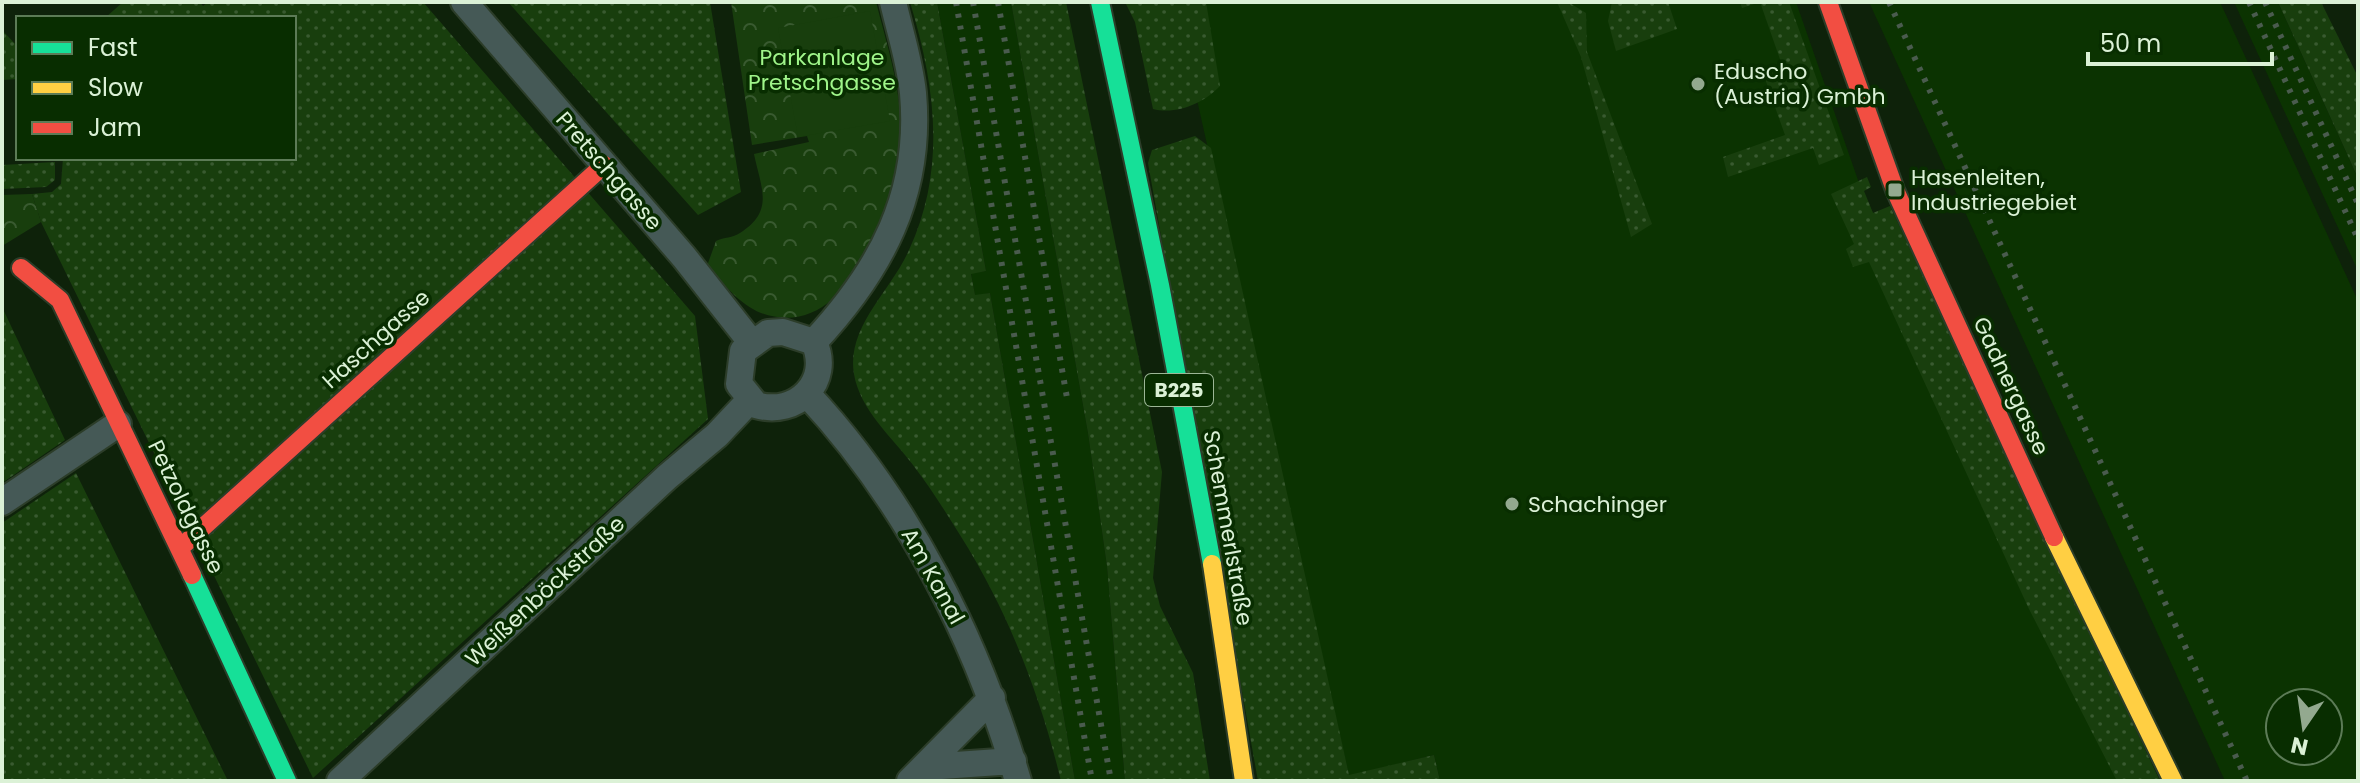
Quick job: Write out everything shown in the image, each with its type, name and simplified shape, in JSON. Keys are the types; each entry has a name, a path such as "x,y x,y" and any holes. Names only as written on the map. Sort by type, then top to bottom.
{"street":[{"name":"Pretschgasse","path":"464,2 684,257 751,342"},
{"path":"814,342 875,267 902,206 913,135 913,92 893,2"},
{"name":"Schemmerlstraße","path":"1100,2 1160,285 1211,562 1244,781"},
{"name":"Gadnergasse","path":"1828,2 1895,190 2096,629 2173,781"},
{"name":"Haschgasse","path":"180,548 604,165"},
{"name":"Petzoldgasse","path":"21,268 60,300 180,548 287,781"},
{"path":"783,332 814,342 821,362 815,383 807,394 790,406 778,408 765,408 749,401 739,384 738,369 743,351 751,342 768,333 783,332"},
{"name":"Am Kanal","path":"807,394 847,439 901,519 963,629 992,698 1016,771"},
{"name":"Weißenböckstraße","path":"340,781 667,477 717,435 749,401"},
{"path":"2,502 118,424"},
{"path":"918,774 992,698"},
{"path":"918,774 1016,771"}],"shaded area":[{"path":"937,2 1011,2 1088,433 1107,566 1125,781 1075,781 990,293 975,296 971,273 986,271"},
{"path":"1175,2 1796,2 1858,180 2132,781 1440,781 1434,755 1349,776"},
{"path":"1869,2 2220,2 2358,301 2358,781 2225,781"},
{"path":"2234,2 2278,2 2358,178 2358,271"}],"green space":[{"path":"123,2 200,2 203,6 208,2 423,2 695,316 708,419 313,778 41,222 32,194 52,192 61,184 63,160 296,160 296,16 107,16"},
{"path":"508,2 710,2 741,192 698,215"},
{"name":"Parkanlage Pretschgasse","path":"731,2 876,2 894,73 900,109 900,145 888,202 876,234 861,265 842,291 819,309 792,318 753,309 707,266 716,241 734,236 751,225 762,207 762,188 754,154 809,142 807,136 752,145"},
{"path":"910,2 937,2 986,271 971,274 975,295 990,293 1075,781 1061,781 1021,654 993,593 949,517 870,411 857,387 854,374 853,357 863,325 909,250 929,188 933,157 931,95"},
{"path":"1011,2 1066,2 1162,472 1153,578 1160,606 1193,673 1210,781 1125,781 1107,566 1088,433"},
{"path":"1125,2 1206,2 1220,86 1190,106 1171,110 1153,109 1135,22"},
{"path":"1557,2 1568,2 1586,13 1587,52 1652,224 1631,237 1581,57"},
{"path":"1612,2 1668,2 1677,29 1616,51 1608,21"},
{"path":"1740,2 1760,2 1742,8"},
{"path":"1760,2 1789,2 1844,155 1819,165 1813,148 1728,177 1723,157 1785,135 1763,73 1782,65"},
{"path":"2278,2 2321,2 2358,77 2358,178"},
{"path":"870,11 890,121 798,137 778,28"},
{"path":"2,30 16,45 16,79 2,80"},
{"path":"1195,136 1211,148 1349,775 1434,755 1440,781 1258,781 1148,163 1152,150"},
{"path":"55,162 55,180 46,187 2,189 2,165"},
{"path":"1867,177 1871,187 1864,191 1873,213 1890,206 2160,781 2117,781 2029,609 1869,262 1853,267 1846,249 1854,244 1831,194"},
{"path":"32,194 41,222 2,246 2,195"},
{"path":"2,307 65,440 2,483"},
{"path":"76,473 228,781 2,781 2,523"}],"railway":[{"path":"956,2 1092,781"},
{"path":"973,2 1111,781"},
{"path":"998,2 1067,398"},
{"path":"1889,2 2247,781"},
{"path":"2249,2 2358,239"},
{"path":"2265,2 2358,204"}],"traffic: fast":[{"path":"1100,2 1160,285 1212,564"},
{"path":"192,575 287,781"}],"traffic: slow":[{"path":"2054,537 2173,781"},
{"path":"1212,564 1244,781"}],"traffic: jam":[{"path":"1828,2 1895,190 2054,537"},
{"path":"180,548 604,165"},
{"path":"21,268 60,300 192,575"}],"place":[{"name":"Eduscho (Austria) Gmbh","path":"1698,84"},
{"name":"Hasenleiten, Industriegebiet","path":"1895,190"},
{"name":"Schachinger","path":"1512,504"}]}
